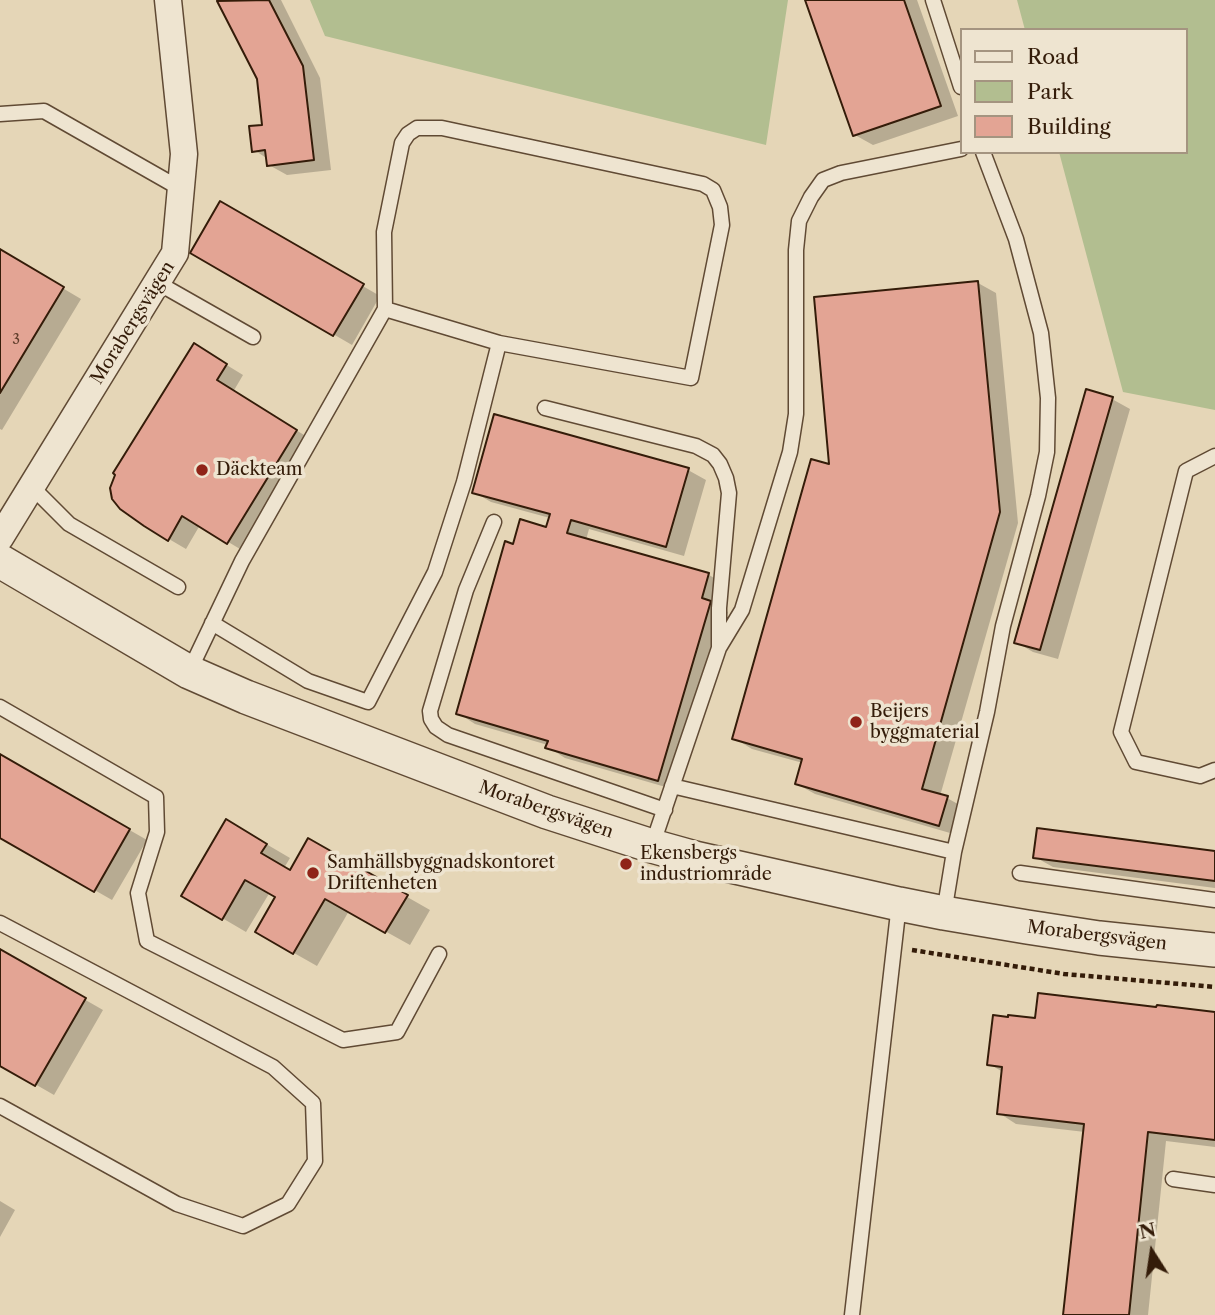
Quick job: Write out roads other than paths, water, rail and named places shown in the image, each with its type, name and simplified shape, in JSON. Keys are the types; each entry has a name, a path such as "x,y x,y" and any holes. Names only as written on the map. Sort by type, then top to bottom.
{"street":[{"name":"Morabergsvägen","path":"0,538 175,253 184,153 168,0"},
{"name":"Morabergsvägen","path":"0,561 189,671 246,697 522,803 652,846 944,913 1087,936 1215,950"}],"lane":[{"path":"933,0 960,84"},
{"path":"0,114 44,111 181,190"},
{"path":"189,671 242,562 385,309 384,232 402,144 408,134 417,128 442,128 703,184 713,190 720,207 722,225 691,378 499,343 385,309"},
{"path":"652,846 719,648 742,610 790,452 796,414 796,250 799,221 822,180 841,173 960,149"},
{"path":"944,913 954,852 987,712 1003,626 1047,452 1048,398 1041,333 1016,239 984,154"},
{"path":"158,283 253,337"},
{"path":"212,623 308,681 368,702 435,572 464,482 499,343"},
{"path":"545,408 696,446 713,454 726,478 729,493 719,608 719,648"},
{"path":"1215,456 1185,471 1121,732 1136,762 1199,776 1215,770"},
{"path":"32,487 69,524 178,587"},
{"path":"494,522 466,590 430,711 431,719 436,727 448,735 665,810"},
{"path":"0,707 156,797 157,832 138,893 147,941 343,1040 397,1032 439,954"},
{"path":"672,786 954,852"},
{"path":"1020,873 1215,900"},
{"path":"852,1315 899,904"},
{"path":"0,923 273,1066 313,1103 315,1161 288,1204 243,1226 177,1204 0,1106"},
{"path":"1173,1179 1215,1185"}],"place":[{"name":"Däckteam","path":"202,470"},
{"name":"Beijers byggmaterial","path":"856,722"},
{"name":"Ekensbergs industriområde","path":"626,864"},
{"name":"Samhällsbyggnadskontoret Driftenheten","path":"313,873"}]}
